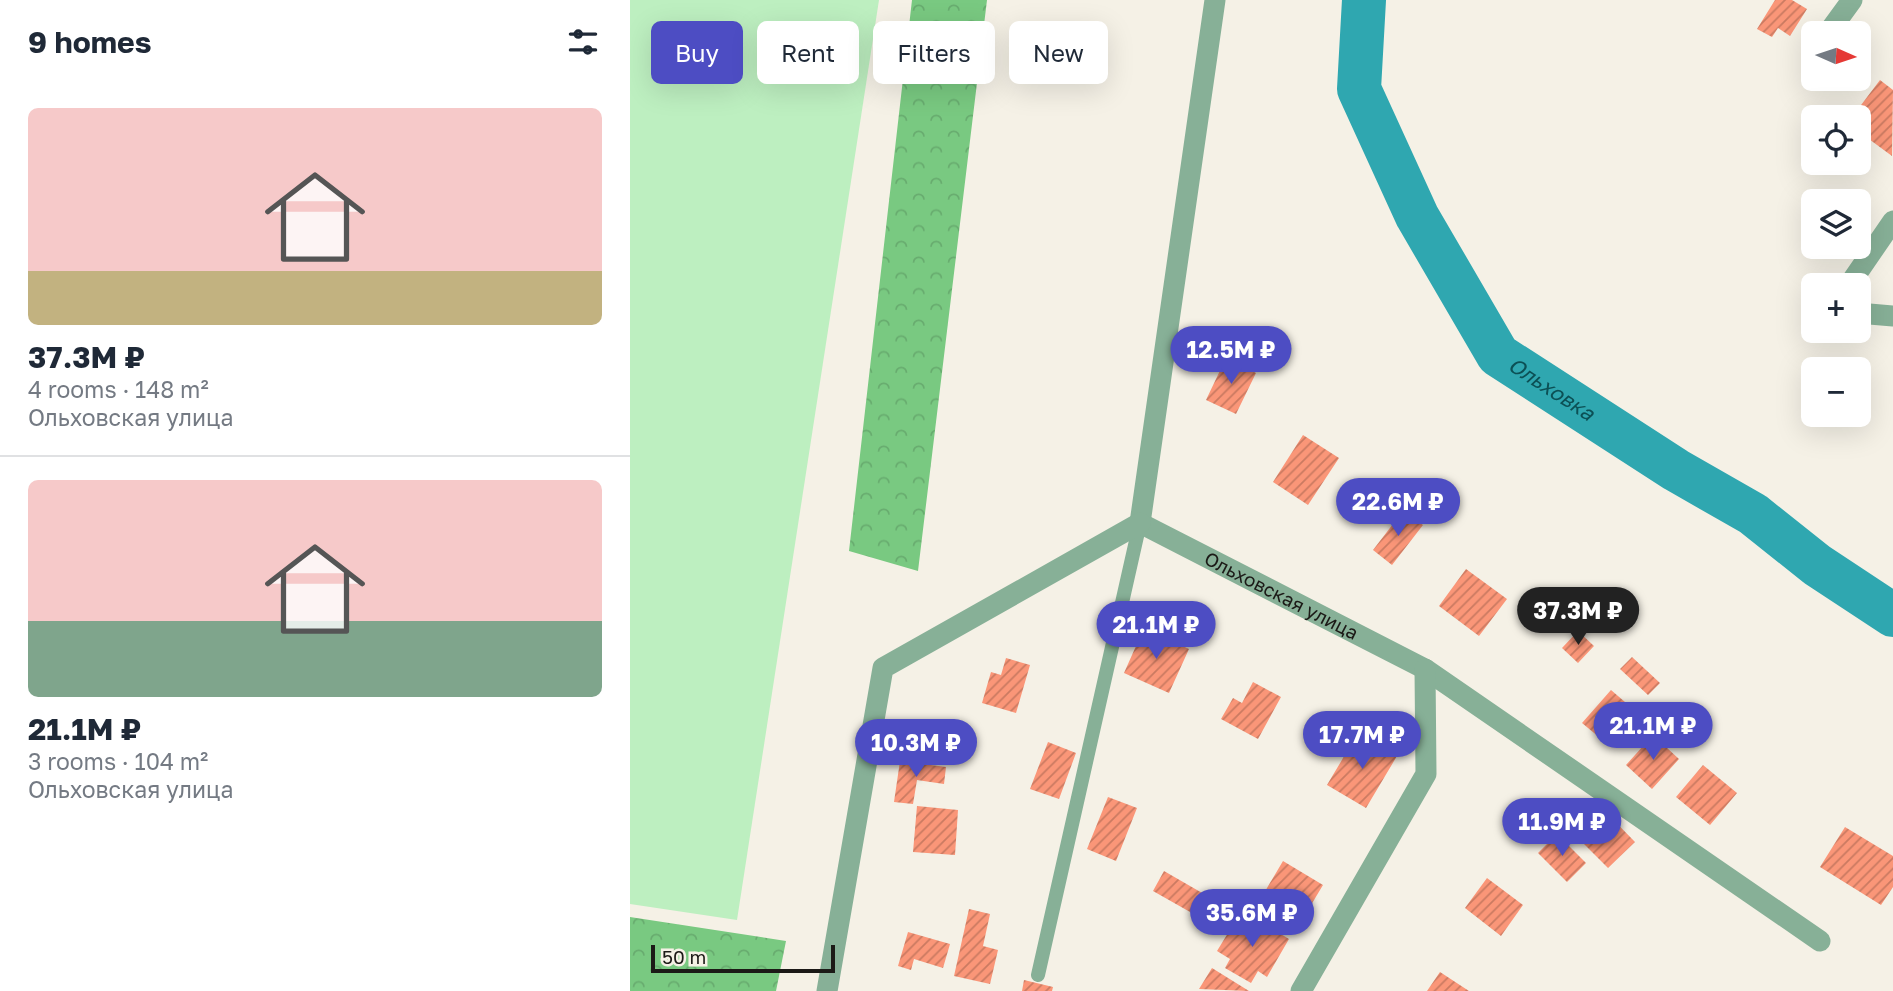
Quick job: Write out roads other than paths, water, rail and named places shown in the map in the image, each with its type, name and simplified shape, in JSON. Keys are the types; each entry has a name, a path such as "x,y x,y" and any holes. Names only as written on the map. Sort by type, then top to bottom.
{"street":[{"path":"827,991 883,668 1140,523 1215,0"},
{"path":"1837,21 1852,0"},
{"path":"1857,273 1893,221"},
{"path":"1871,314 1893,316"},
{"name":"Ольховская улица","path":"1140,523 1426,668 1821,941"},
{"path":"1301,991 1426,774 1426,668"}],"lane":[{"path":"1038,975 1140,523"}],"waterway":[{"name":"Ольховка","path":"1364,0 1359,89 1417,216 1498,355 1676,470 1753,514 1817,565 1893,615"}]}
